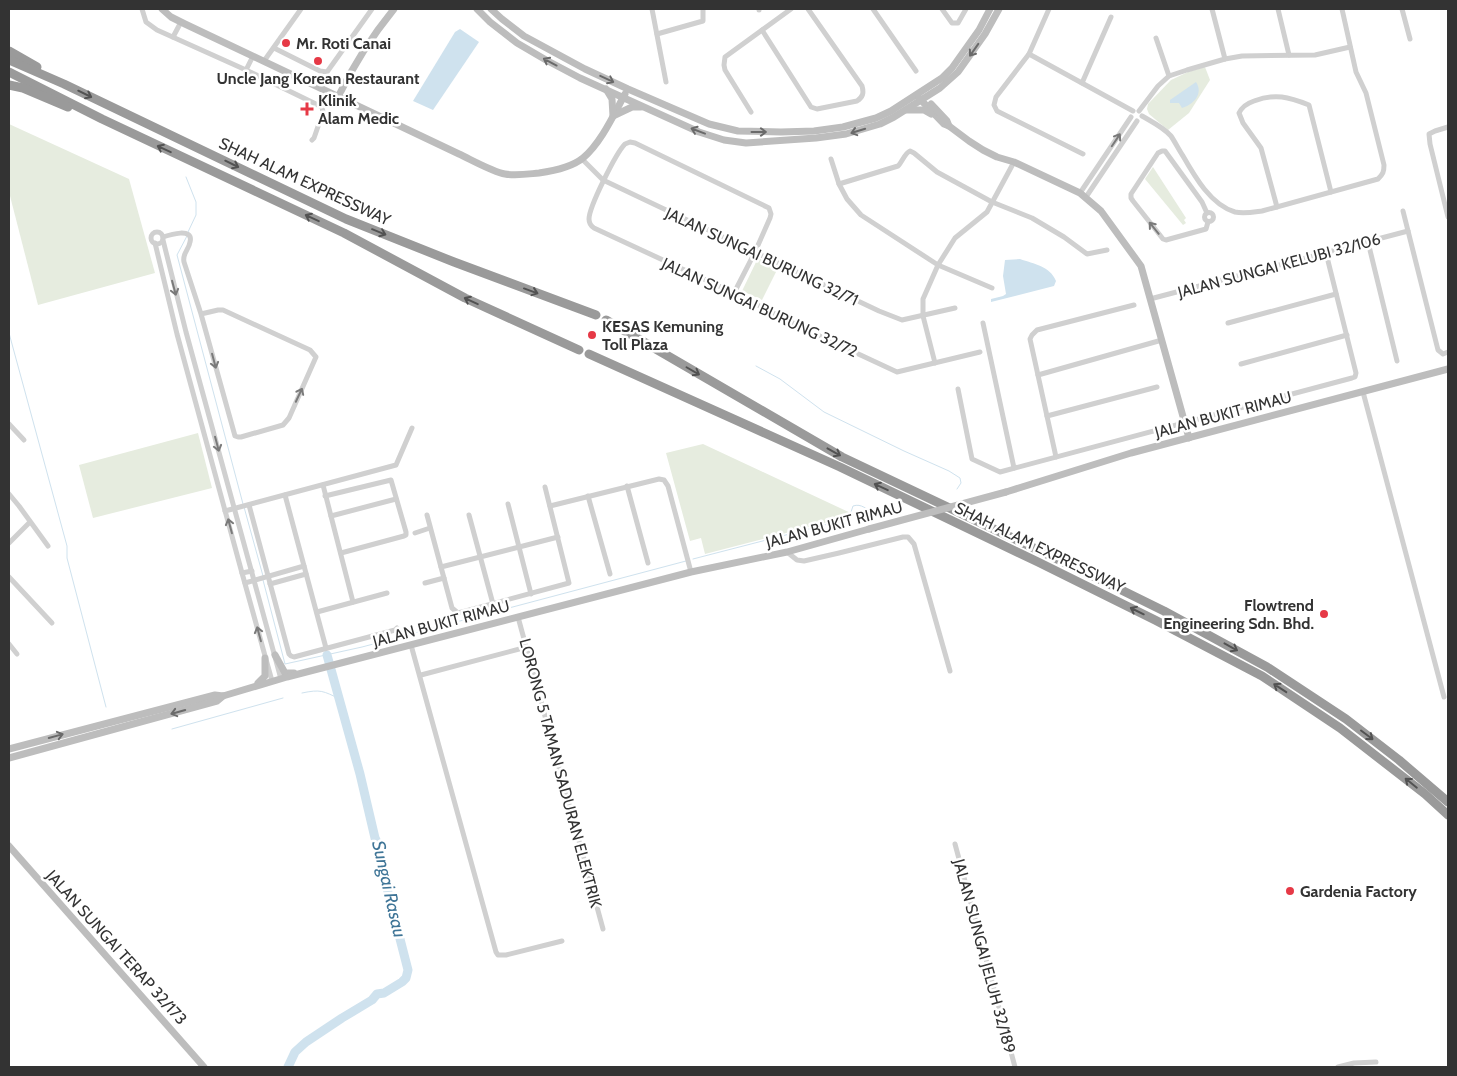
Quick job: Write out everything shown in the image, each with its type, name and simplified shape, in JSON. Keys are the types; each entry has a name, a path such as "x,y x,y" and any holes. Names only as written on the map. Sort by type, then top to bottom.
{"highway":[{"path":"9,51 64,84"},
{"name":"SHAH ALAM EXPRESSWAY","path":"9,60 64,84 346,219 596,315"},
{"name":"SHAH ALAM EXPRESSWAY","path":"9,72 102,119 344,233 465,298 579,350"},
{"path":"9,85 23,88 57,103 102,119"},
{"name":"SHAH ALAM EXPRESSWAY","path":"606,320 842,457 1103,581 1266,667 1346,719 1400,760 1448,802"},
{"name":"SHAH ALAM EXPRESSWAY","path":"589,354 840,467 1020,553 1262,676 1340,728 1418,788 1448,815"}],"street":[{"path":"142,9 146,22 152,28 246,70 322,107 323,112 312,140"},
{"path":"162,9 171,17 181,22 503,174 522,175 547,172 570,165 582,158 592,148 606,128 628,89"},
{"path":"264,61 301,9"},
{"path":"274,48 320,71 327,72 372,9"},
{"path":"338,97 358,61 394,9"},
{"path":"477,9 490,22 518,43 546,60 700,132 724,140 746,143 846,134 880,124 907,110 952,68 999,9"},
{"path":"491,9 524,36 585,69 709,124 748,132 843,127 876,118 940,88 958,72 982,32 990,9"},
{"path":"652,9 666,82"},
{"path":"657,34 703,21 703,9"},
{"path":"751,112 725,70 725,56 791,9"},
{"path":"762,30 811,107 817,109 857,101 862,98 864,92 862,86 808,9"},
{"path":"873,9 916,71"},
{"path":"942,9 952,23 958,23 966,9"},
{"path":"1049,9 1029,54 996,97 994,105 995,109 1083,154"},
{"path":"1212,9 1225,59"},
{"path":"1278,9 1289,55"},
{"path":"1029,54 1136,115 1161,127 1171,136 1187,164 1218,204 1236,212 1252,212 1378,179 1383,175 1384,165 1366,93 1356,72 1342,9"},
{"path":"1402,9 1410,39"},
{"path":"1082,83 1112,18"},
{"path":"173,37 181,22"},
{"path":"1156,38 1169,76"},
{"path":"1083,195 1104,158 1158,86 1169,76 1225,59 1242,56 1315,55 1350,48"},
{"path":"246,70 253,56"},
{"path":"934,112 935,99 940,88"},
{"path":"606,89 612,100 613,116"},
{"path":"1277,207 1261,148 1243,123 1239,113 1241,108 1251,102 1268,96 1283,96 1309,105 1331,192"},
{"path":"921,97 934,112 947,121 949,126 969,142 997,157 1014,162 1083,195 1101,211 1141,266 1188,438"},
{"path":"613,116 632,107 644,107"},
{"path":"907,110 934,112"},
{"path":"1083,195 1110,161 1136,115"},
{"path":"1448,127 1429,134 1448,217"},
{"name":"JALAN SUNGAI BURUNG 32/72","path":"755,252 770,218 771,214 768,208 635,143 630,142 622,147 603,180 588,217 591,226 594,228 897,372 980,352"},
{"path":"839,184 898,166 910,151 937,172 992,202 1032,218 1064,237 1087,254 1107,250"},
{"path":"1209,213 1165,151 1158,153 1131,194 1133,201 1166,240 1206,229 1208,222 1214,219 1209,213 1208,205 1213,198"},
{"path":"582,158 603,180"},
{"path":"1104,158 1110,161"},
{"path":"831,159 839,184 861,215 938,265 992,288"},
{"path":"935,363 922,316 923,299 938,265 955,238 987,212 1014,162"},
{"name":"JALAN SUNGAI BURUNG 32/71","path":"603,180 879,311 902,320 955,308"},
{"path":"1209,213 1218,204"},
{"path":"1403,211 1438,350 1443,354 1448,352"},
{"name":"JALAN SUNGAI KELUBI 32/106","path":"1150,300 1408,231"},
{"path":"272,681 177,334 155,243 151,238 154,233 160,232 163,239 184,324 242,506 270,584 289,654 294,657 397,628"},
{"path":"155,243 158,244 163,239 176,233 187,235 190,242 183,258 201,314 235,436 241,437 283,425 313,366 315,354 222,310 201,314"},
{"path":"1368,242 1397,361"},
{"path":"734,293 755,252"},
{"path":"958,389 972,460 1000,472 1352,378 1356,373 1326,253"},
{"path":"1228,323 1336,294"},
{"path":"1056,457 1030,339 1032,334 1037,330 1134,305"},
{"path":"983,323 1014,468"},
{"path":"1241,364 1346,335"},
{"path":"1038,375 1162,340"},
{"name":"JALAN BUKIT RIMAU","path":"9,758 217,701 223,696 272,681 691,572 787,552 1006,492 1131,453 1448,369"},
{"path":"1047,416 1157,387"},
{"path":"1363,392 1444,697"},
{"path":"9,424 24,440"},
{"path":"225,511 396,465 412,428"},
{"path":"326,496 389,479 392,481 406,535 341,553"},
{"path":"550,506 659,479 666,482 691,572"},
{"path":"323,485 353,602"},
{"path":"627,486 648,564"},
{"path":"427,515 452,608 455,612 462,612 569,583 545,487"},
{"path":"9,494 20,506 48,546"},
{"path":"285,496 326,648"},
{"path":"588,496 610,574"},
{"path":"331,516 396,499"},
{"path":"508,504 531,594"},
{"path":"242,506 252,571 256,580 281,679"},
{"path":"469,515 493,604"},
{"path":"9,543 30,522"},
{"path":"415,533 430,528"},
{"path":"441,567 558,537"},
{"path":"787,552 797,560 804,560 908,537 914,544 950,671"},
{"path":"245,583 304,566"},
{"path":"242,573 252,571"},
{"path":"270,584 306,574"},
{"path":"9,577 52,623"},
{"path":"425,583 444,578"},
{"path":"317,612 387,593"},
{"name":"LORONG 5 TAMAN SADURAN ELEKTRIK","path":"518,617 603,929"},
{"path":"9,644 17,654"},
{"path":"412,645 496,952 498,955 506,955 562,941"},
{"path":"421,675 527,647"},
{"path":"275,655 285,672 300,674"},
{"path":"242,690 263,680 266,676 265,658"},
{"name":"JALAN BUKIT RIMAU","path":"9,749 215,695 223,696"},
{"name":"JALAN SUNGAI JELUH 32/189","path":"955,844 1015,1067"},
{"name":"JALAN SUNGAI TERAP 32/173","path":"9,846 204,1067"},
{"path":"1338,1067 1376,1062"}],"shaded area":[{"path":"1205,67 1210,80 1189,113 1168,130 1149,114 1148,104 1171,80"},
{"path":"9,124 129,179 155,273 38,305 9,192"},
{"path":"1153,167 1186,218 1184,220 1186,223 1183,225 1145,179"},
{"path":"758,258 778,268 762,300 742,291"},
{"path":"198,433 212,488 93,518 79,465"},
{"path":"703,444 855,515 705,554 701,538 690,541 666,453"}],"water":[{"path":"460,29 479,42 433,110 413,101 455,32"},
{"path":"1196,82 1199,91 1193,102 1182,108 1179,103 1170,103 1170,100"},
{"path":"1020,259 1041,266 1050,272 1056,281 1054,286 991,302 991,299 1006,294 1003,276 1005,260"}],"waterway":[{"path":"186,177 196,202 196,215 188,232"},
{"path":"187,236 177,255 243,504"},
{"path":"9,333 67,546 67,558 106,707"},
{"path":"756,366 780,379 824,412 949,471 960,478 961,483 957,489"},
{"path":"693,559 849,518 853,506 856,505 871,511 888,512"},
{"path":"244,507 263,576"},
{"path":"263,580 285,664 362,647 686,561"},
{"name":"Sungai Rasau","path":"288,1067 295,1052 306,1042 372,1000 377,994 384,993 402,982 406,978 408,970 381,865 381,851 375,838 360,774 327,655"},
{"path":"302,693 322,691 340,699"},
{"path":"172,729 283,698"}],"place":[{"name":"Mr. Roti Canai","path":"286,43"},
{"name":"Uncle Jang Korean Restaurant","path":"318,61"},
{"name":"Klinik Alam Medic","path":"307,109"},
{"name":"KESAS Kemuning Toll Plaza","path":"592,335"},
{"name":"Flowtrend Engineering Sdn. Bhd.","path":"1324,614"},
{"name":"Gardenia Factory","path":"1290,891"}]}
